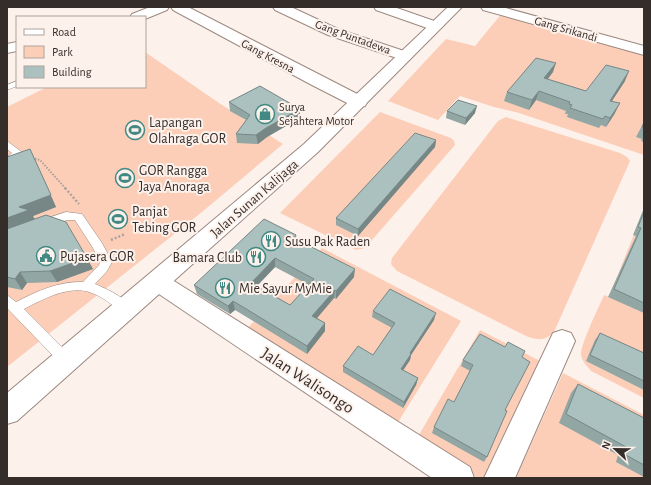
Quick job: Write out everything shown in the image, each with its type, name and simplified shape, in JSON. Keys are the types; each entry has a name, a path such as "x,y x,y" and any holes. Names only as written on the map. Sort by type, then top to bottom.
{"street":[{"path":"140,16 162,7"},
{"name":"Gang Kresna","path":"178,7 316,81 360,102"},
{"name":"Gang Puntadewa","path":"280,7 333,32 405,56"},
{"path":"381,7 435,26"},
{"name":"Jalan Sunan Kalijaga","path":"7,411 254,199 360,102 455,7"},
{"name":"Gang Srikandi","path":"488,7 644,51"},
{"name":"Jalan Walisongo","path":"158,282 459,478"},
{"path":"499,478 562,341"}],"lane":[{"path":"7,88 16,84"},
{"path":"7,144 17,151 11,159"},
{"path":"34,228 62,217 75,216 83,223 106,262 103,268 86,287"},
{"path":"66,360 11,304 50,292 70,288 86,287 94,289 126,308"}],"path":[{"path":"11,159 32,158 40,160 80,206 81,209 75,216"}],"green space":[{"path":"503,12 553,30 644,55 644,155 519,113 460,96 438,120 388,101 446,39 475,46"},
{"name":"GOR Rangga Jaya Anoraga","path":"146,53 219,103 283,144 202,212 7,367 7,107 45,88 146,88"},
{"path":"380,112 451,138 455,145 365,248 356,250 280,213"},
{"path":"506,117 620,153 627,157 630,161 554,332 543,339 536,339 524,335 397,271 391,264 392,258 498,121"},
{"path":"644,209 644,398 591,371 581,355 581,350 604,295 609,297"},
{"path":"322,248 461,321 395,427 244,332"},
{"path":"480,330 544,363 491,478 477,478 416,440"},
{"path":"563,373 644,415 644,478 516,478"}],"building":[{"path":"536,58 556,63 544,78 586,91 606,65 629,71 610,101 620,103 610,118 605,116 603,119 570,108 572,105 569,104 570,102 539,91 532,100 507,92"},
{"path":"260,86 300,109 256,135 236,134 250,115 229,102"},
{"path":"458,100 477,106 466,118 447,111"},
{"path":"415,133 436,140 358,229 336,218"},
{"path":"30,149 51,195 19,207 29,210 7,218 7,157"},
{"path":"644,212 644,303 614,289 641,228 638,227"},
{"name":"Pujasera GOR","path":"46,215 66,222 87,258 50,271 20,272 15,279 7,277 7,229"},
{"path":"264,219 296,235 294,238 355,269 312,316 325,323 307,346 233,301 228,306 194,285","holes":["275,258 314,279 290,305 251,283"]},
{"path":"390,289 436,313 401,369 418,378 404,402 343,366 358,346 373,355 395,323 373,311"},
{"path":"600,333 644,353 644,381 590,355"},
{"path":"480,334 505,347 508,342 525,351 522,357 530,362 505,410 507,411 487,457 434,427 448,399 454,402 473,365 463,360"},
{"path":"578,384 644,418 644,465 624,454 626,447 566,414"}],"place":[{"name":"Surya Sejahtera Motor","path":"265,114"},
{"name":"Lapangan Olahraga GOR","path":"135,130"},
{"name":"GOR Rangga Jaya Anoraga","path":"125,178"},
{"name":"Panjat Tebing GOR","path":"118,219"},
{"name":"Susu Pak Raden","path":"271,241"},
{"name":"Pujasera GOR","path":"46,256"},
{"name":"Bamara Club","path":"256,257"},
{"name":"Mie Sayur MyMie","path":"225,288"}]}
